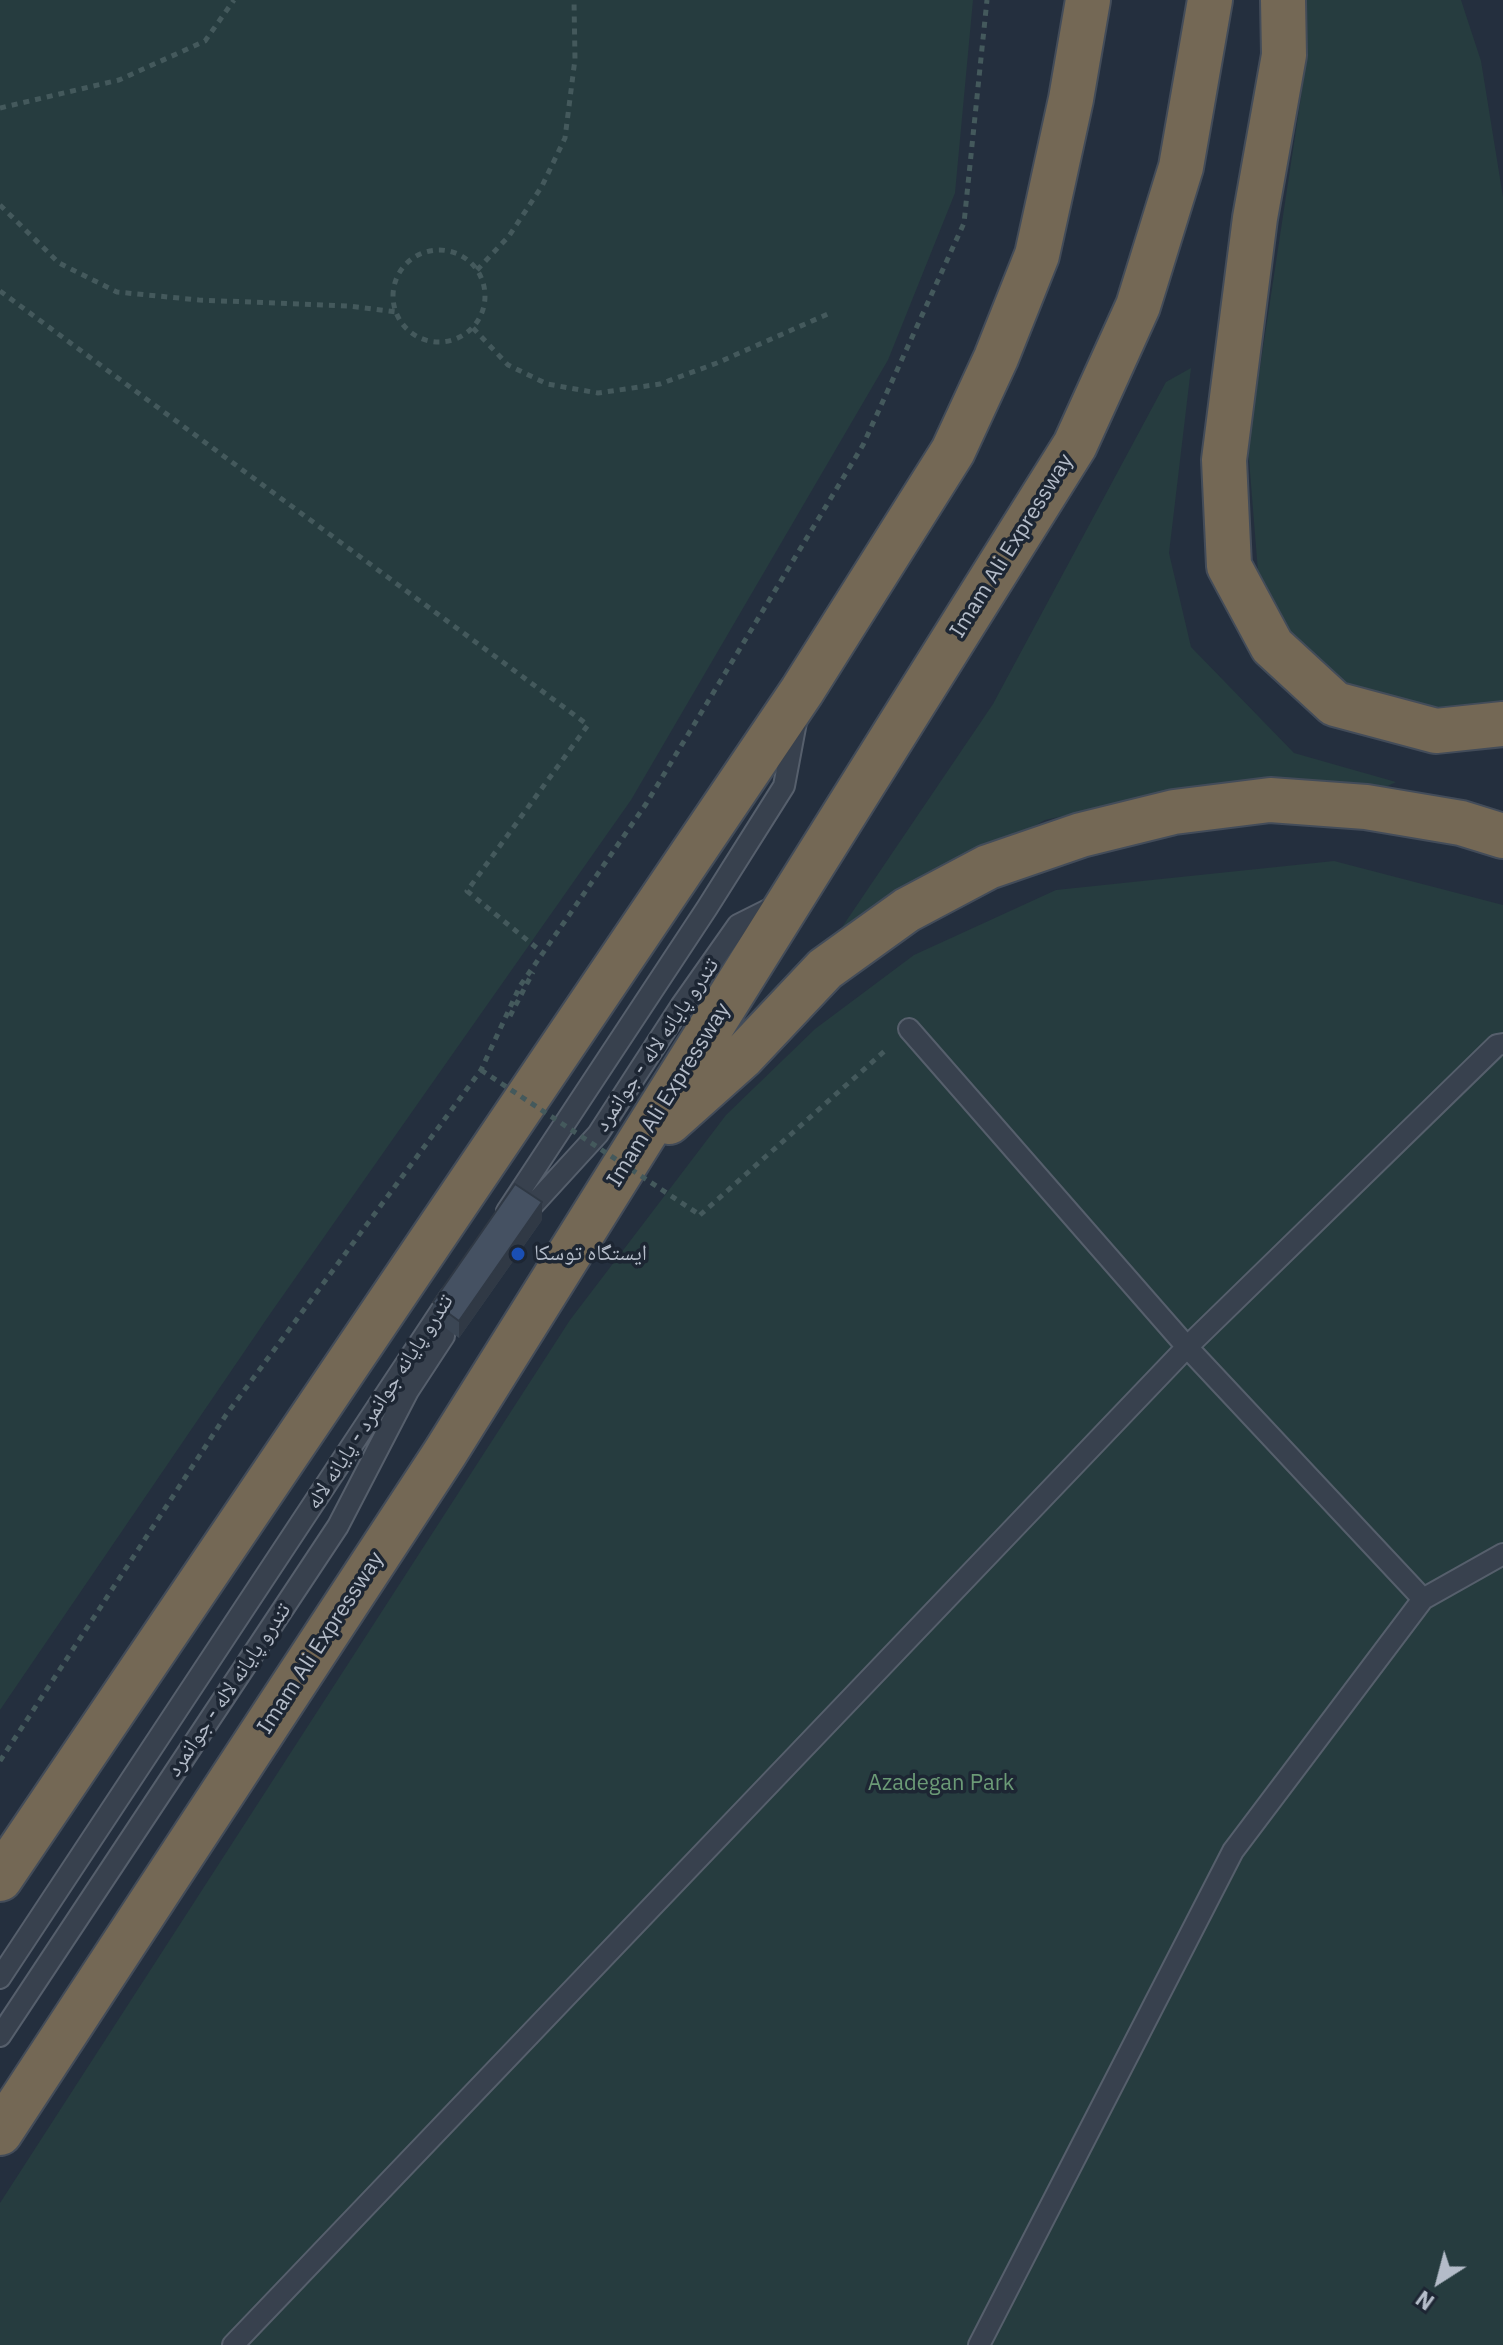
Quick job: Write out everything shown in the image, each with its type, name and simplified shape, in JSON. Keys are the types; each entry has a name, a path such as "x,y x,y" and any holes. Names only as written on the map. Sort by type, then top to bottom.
{"highway":[{"path":"0,1879 802,691 953,451 996,358 1037,255 1071,99 1088,0"},
{"name":"Imam Ali Expressway","path":"0,2133 445,1453 1075,445 1138,306 1181,167 1210,0"},
{"path":"1283,0 1284,55 1255,218 1224,460 1229,566 1272,646 1335,704 1436,731 1503,724"},
{"path":"631,1156 743,1056 825,969 907,910 988,867 1081,835 1174,812 1270,800 1366,807 1461,823 1503,836"}],"lane":[{"path":"499,1223 699,921 784,786 802,691"},
{"name":"تندرو پایانه لاله - جوانمرد","path":"534,1204 598,1134 738,925 789,900"},
{"path":"909,1029 1187,1347 1423,1599"},
{"path":"233,2345 1187,1347 1497,1045 1503,1044"},
{"name":"تندرو پایانه جوانمرد - پایانه لاله","path":"0,1978 464,1276"},
{"name":"تندرو پایانه لاله - جوانمرد","path":"0,2036 338,1526 408,1391 444,1336"},
{"path":"979,2345 1233,1851 1423,1599 1503,1554"}],"path":[{"path":"0,108 119,80 205,41 234,0"},
{"path":"477,270 509,236 542,186 565,138 575,59 574,0"},
{"path":"0,1761 226,1415 481,1070 544,952 646,804 863,445 964,223 987,0"},
{"path":"0,205 59,263 117,292 199,300 348,306 397,312"},
{"path":"439,250 467,259 477,270 484,284 485,300 482,314 473,328 461,337 431,341 416,336 405,326 393,298 401,270 412,259 424,252 439,250"},
{"path":"0,291 588,725 467,891 544,952"},
{"path":"473,328 508,365 547,384 598,393 660,384 717,363 830,313"},
{"path":"481,1070 700,1215 909,1029"}],"green space":[{"path":"0,0 973,0 955,193 888,360 631,800 270,1314 0,1710"},
{"path":"1301,0 1461,0 1481,61 1503,197 1503,701 1419,713 1320,680 1261,609 1248,447 1304,77"},
{"path":"1191,368 1169,553 1191,647 1294,753 1396,782 1373,793 1194,787 1045,820 861,924 830,945 993,704 1166,382"},
{"name":"Azadegan Park","path":"1334,861 1503,905 1503,2345 0,2345 0,2203 570,1320 726,1115 815,1029 914,955 1056,890"}],"building":[{"path":"515,1184 542,1202 459,1321 433,1302"}],"place":[{"name":"ایستگاه توسکا","path":"518,1254"}]}
